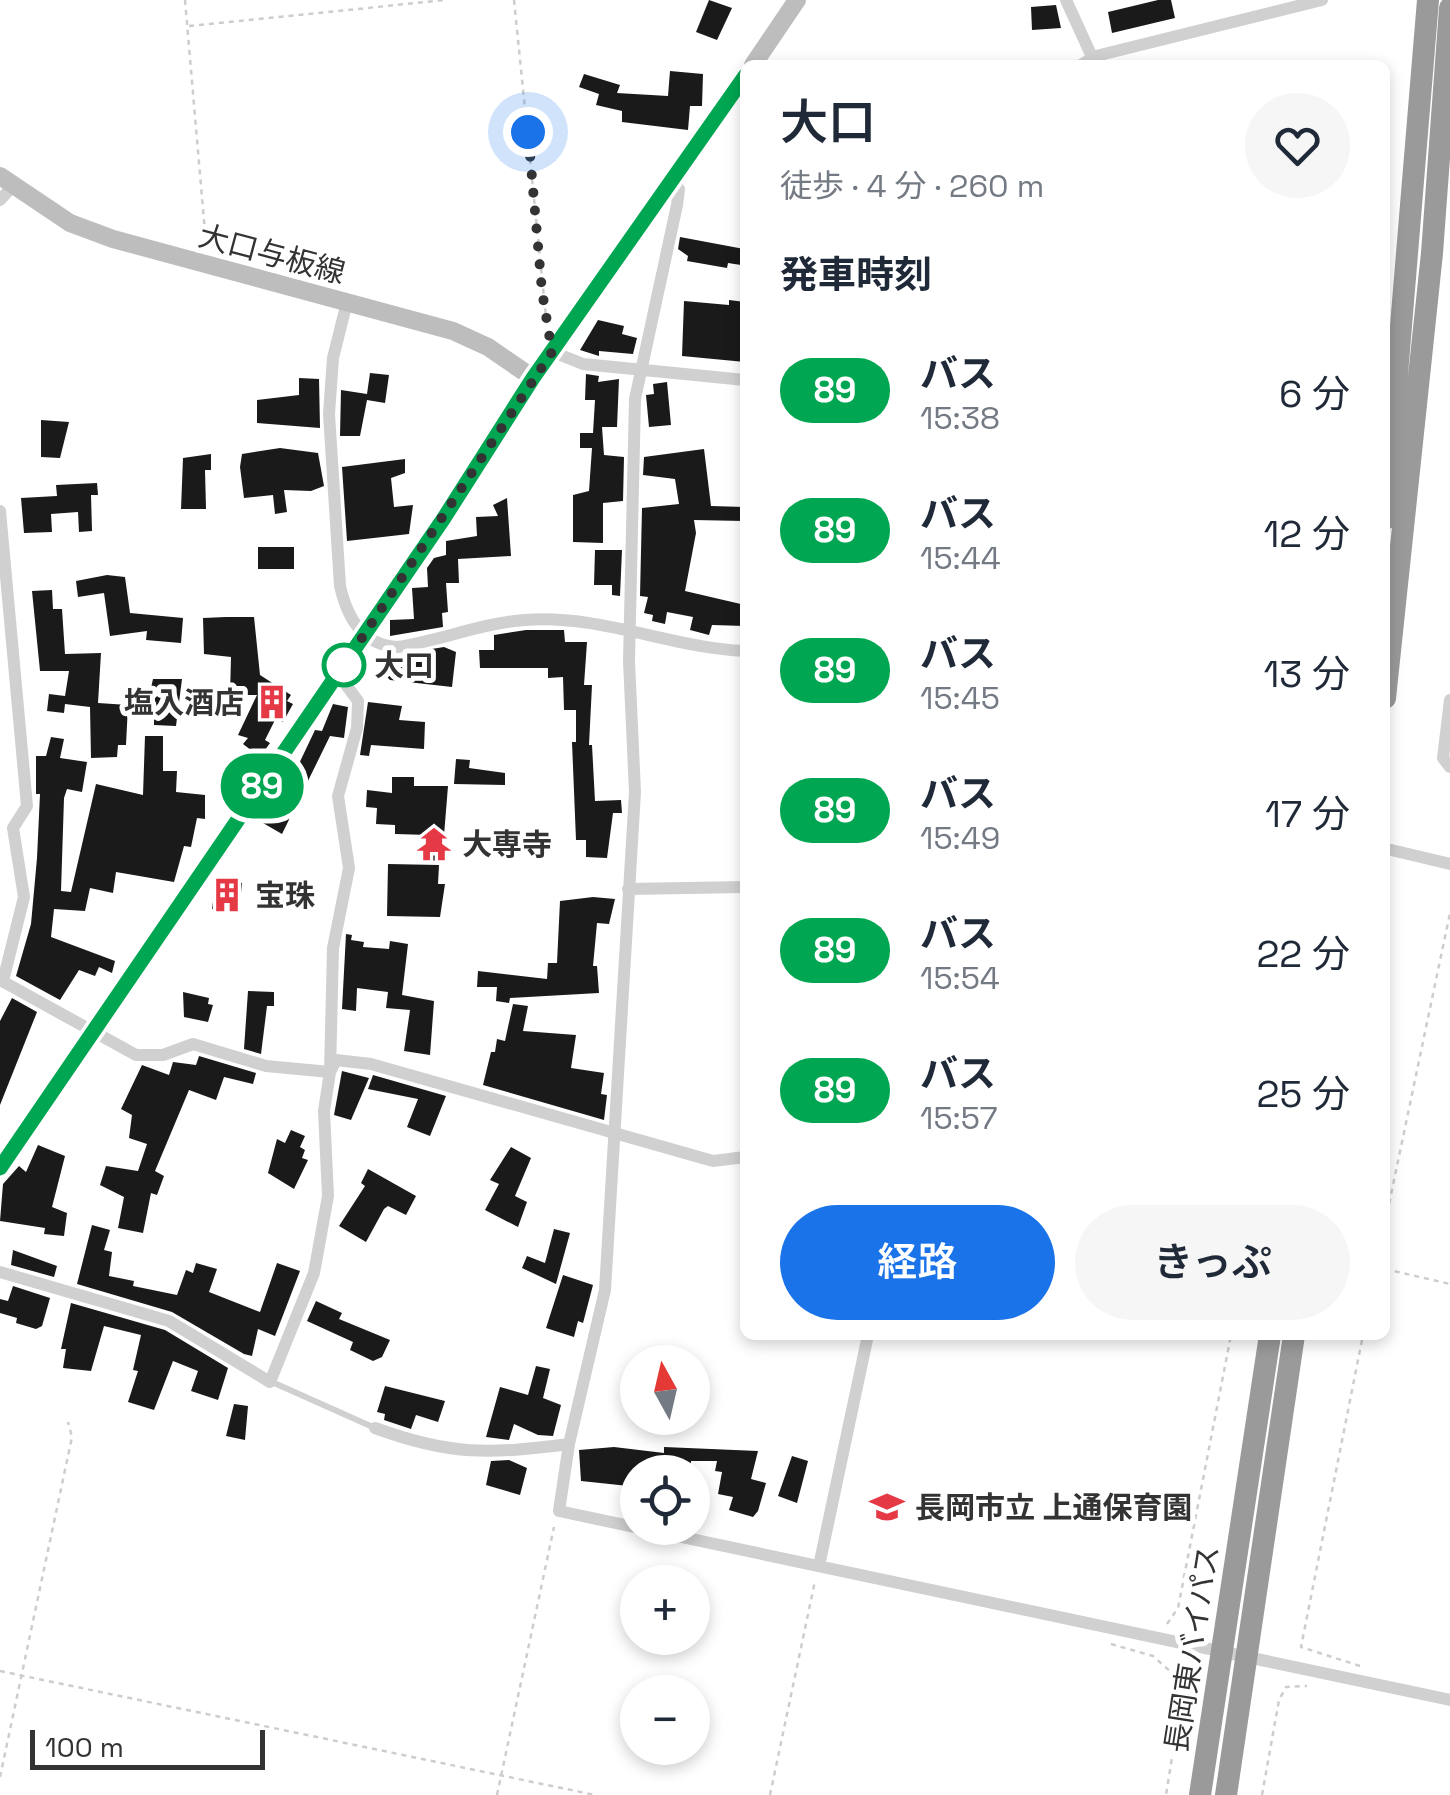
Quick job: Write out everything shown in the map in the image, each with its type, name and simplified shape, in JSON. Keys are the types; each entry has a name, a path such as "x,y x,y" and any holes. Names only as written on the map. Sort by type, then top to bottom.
{"highway":[{"path":"1390,459 1428,0"},
{"path":"1390,658 1441,254 1450,8"},
{"name":"長岡東バイパス","path":"1200,1795 1269,1340"},
{"name":"長岡東バイパス","path":"1226,1795 1293,1340"}],"main road":[{"path":"755,60 797,0"},
{"path":"0,1168 338,674 533,378 740,84"},
{"name":"大口与板線","path":"4,188 70,223 207,266 452,331 488,347 533,378"}],"street":[{"path":"1066,0 1086,60"},
{"path":"1095,60 1322,0"},
{"path":"672,184 678,190 676,204 639,371 631,628 635,792 605,1290 569,1444 559,1511 1450,1700"},
{"path":"346,302 333,358 329,414 340,586 345,608 363,635 380,646 397,647 524,620 631,628 740,650"},
{"path":"552,352 583,364 740,380"},
{"path":"0,511 27,806 13,828 24,897 2,981 136,1055 163,1055 193,1044 266,1066 330,1072"},
{"path":"0,1272 169,1320 270,1382 321,1244 328,1196 324,1111 330,1072 333,948 349,868 338,796 357,728 358,702 338,674"},
{"path":"1450,700 1443,758 1450,767"},
{"path":"1390,850 1450,864"},
{"path":"628,889 740,886"},
{"path":"330,1072 336,1060 371,1064 615,1130 713,1161 740,1158"},
{"path":"819,1566 867,1340"},
{"path":"375,1428 448,1452 504,1452 569,1444"}],"lane":[{"path":"270,1382 375,1428"}],"path":[{"path":"185,0 207,266"},
{"path":"188,26 446,0"},
{"path":"514,0 542,291 552,352"},
{"path":"1390,1199 1450,913"},
{"path":"1390,1270 1450,1284"},
{"path":"1166,1625 1178,1608 1230,1340"},
{"path":"1362,1340 1301,1647 1352,1661 1384,1687"},
{"path":"0,1777 72,1437 68,1422"},
{"path":"496,1795 559,1511"},
{"path":"770,1795 819,1566"},
{"path":"1084,1625 1087,1633 1106,1643 1165,1662 1180,1680 1182,1696 1166,1795"},
{"path":"0,1671 595,1795"},
{"path":"1262,1795 1279,1700 1286,1688 1311,1686"}],"building":[{"path":"709,0 732,8 717,40 696,32"},
{"path":"1171,0 1175,18 1112,33 1108,12"},
{"path":"1056,5 1061,28 1032,30 1031,7"},
{"path":"670,71 703,74 702,106 690,106 688,130 622,122 622,111 596,105 599,94 579,87 584,74 620,85 617,93 668,96"},
{"path":"680,237 740,248 740,265 728,263 727,268 687,261 688,256 678,249"},
{"path":"729,300 740,301 740,362 682,356 684,301 729,305"},
{"path":"598,320 624,326 622,334 637,338 633,354 599,351 599,356 580,350"},
{"path":"370,373 389,375 385,403 367,400 360,436 340,436 341,390 367,394"},
{"path":"586,374 599,376 598,382 619,379 617,427 602,427 604,455 624,457 623,501 603,503 603,543 573,542 573,495 589,491 592,448 580,448 580,433 593,433 595,400 585,400"},
{"path":"299,378 319,379 320,428 257,423 257,400 299,395"},
{"path":"667,382 671,425 649,427 646,395 654,394 653,384"},
{"path":"41,420 69,422 60,458 41,457"},
{"path":"280,448 318,453 324,486 311,491 284,490 287,512 275,514 273,495 244,498 240,467 242,454"},
{"path":"704,449 711,506 740,507 740,521 694,520 696,533 685,591 740,604 740,626 712,625 709,635 690,630 693,617 667,612 665,624 652,621 653,615 644,613 648,597 640,596 642,508 679,504 675,479 643,475 644,457"},
{"path":"211,454 211,470 205,470 206,509 181,509 183,458"},
{"path":"405,459 405,473 391,478 394,507 413,505 409,534 347,541 342,467"},
{"path":"97,483 98,495 91,495 92,531 79,532 78,512 51,514 52,532 24,533 21,498 57,496 56,485"},
{"path":"507,498 511,556 458,559 459,583 446,583 448,612 442,613 443,627 390,636 390,620 414,619 412,588 428,587 427,568 434,558 446,555 446,541 477,536 476,517 498,516 493,505"},
{"path":"258,547 294,547 294,569 258,569"},
{"path":"595,550 622,550 620,596 612,595 612,585 594,585"},
{"path":"107,575 125,577 130,613 183,618 181,643 146,640 147,631 110,636 104,593 78,597 76,581"},
{"path":"52,590 53,609 62,609 65,654 101,653 98,703 128,705 126,745 118,745 117,757 91,758 90,707 65,704 64,713 47,711 49,694 65,696 69,671 40,671 32,591"},
{"path":"254,617 260,675 291,695 287,701 293,704 283,722 276,718 265,740 270,743 260,757 243,744 248,738 238,735 257,695 230,695 231,657 204,654 203,618"},
{"path":"564,630 565,642 587,642 584,685 592,685 589,745 595,801 621,800 622,813 613,813 607,858 586,857 586,840 576,840 572,742 576,742 576,710 564,710 563,677 548,678 548,668 480,668 479,650 494,650 494,635"},
{"path":"444,647 456,652 452,687 390,680 386,676 388,656"},
{"path":"153,679 182,679 176,726 154,725 154,697 149,697"},
{"path":"368,702 402,706 399,720 425,722 424,749 371,745 369,756 360,755"},
{"path":"333,704 348,707 344,738 330,736 282,834 263,823 275,800 271,797 278,784 284,787 292,768 296,770 315,730 322,731"},
{"path":"145,736 163,736 163,771 177,771 176,792 205,795 205,819 197,818 191,847 184,846 174,882 116,872 113,893 90,888 85,911 54,909 51,937 115,961 112,973 99,967 95,976 79,970 60,1000 16,976 31,924 37,858 40,794 36,794 36,756 46,756 51,737 64,739 60,758 87,762 82,792 67,789 64,798 61,891 71,892 96,784 143,795"},
{"path":"456,759 470,760 469,768 505,773 505,785 454,784"},
{"path":"392,777 414,777 414,786 448,786 442,860 428,861 429,835 395,834 395,825 376,824 377,808 366,807 367,790 392,793"},
{"path":"388,864 439,865 438,884 445,884 440,917 387,916"},
{"name":"宝珠","path":"221,881 242,883 239,912 212,909 215,887 220,888"},
{"path":"615,899 609,924 597,923 593,966 597,966 599,993 510,998 509,1003 496,1001 497,987 477,987 478,971 547,979 548,963 557,963 560,901"},
{"path":"346,934 352,935 351,940 364,942 363,947 389,949 390,941 408,944 402,995 434,1001 430,1055 404,1051 410,1010 386,1008 388,992 357,988 356,1011 342,1009"},
{"path":"248,991 274,992 274,1006 267,1006 261,1054 244,1049"},
{"path":"183,992 209,998 208,1004 213,1005 208,1022 184,1017"},
{"path":"12,998 37,1012 0,1105 0,1021"},
{"path":"513,1004 528,1006 523,1031 576,1035 571,1068 604,1073 604,1120 483,1085 497,1039 505,1041"},
{"path":"199,1056 256,1073 253,1084 224,1077 216,1100 189,1090 155,1171 164,1176 157,1195 151,1193 143,1233 118,1228 124,1197 100,1185 106,1166 138,1171 147,1144 129,1138 132,1115 121,1109 142,1065 169,1075 173,1062 196,1065"},
{"path":"342,1071 369,1078 351,1120 334,1115"},
{"path":"373,1075 446,1096 430,1136 407,1127 418,1099 368,1089"},
{"path":"291,1130 305,1136 300,1147 305,1150 302,1158 308,1160 294,1189 268,1173 277,1139 285,1143"},
{"path":"38,1145 65,1156 52,1207 67,1213 64,1236 44,1234 45,1228 0,1221 3,1184 19,1166 26,1172"},
{"path":"511,1147 531,1158 515,1196 527,1202 518,1227 485,1210 499,1184 490,1180"},
{"path":"368,1169 416,1196 406,1215 388,1206 384,1209 366,1242 339,1226 365,1186 361,1183"},
{"path":"92,1225 110,1230 104,1250 112,1252 109,1276 134,1281 133,1286 177,1295 186,1270 193,1273 196,1263 217,1269 209,1292 260,1312 277,1263 300,1271 275,1336 258,1329 252,1356 244,1354 172,1312 77,1284"},
{"path":"554,1229 570,1233 556,1284 522,1268 527,1256 545,1263"},
{"path":"13,1250 57,1266 54,1277 11,1265"},
{"path":"563,1275 593,1285 583,1323 578,1321 574,1337 546,1328"},
{"path":"13,1286 50,1298 42,1326 36,1329 16,1323 17,1318 0,1313 0,1299 8,1301"},
{"path":"316,1301 342,1313 339,1319 390,1340 382,1357 373,1361 350,1350 353,1342 307,1321"},
{"path":"71,1303 165,1330 228,1368 218,1400 191,1391 198,1371 173,1361 154,1410 128,1402 138,1371 133,1370 141,1335 104,1326 91,1371 63,1368 66,1349 61,1349"},
{"path":"536,1366 550,1369 543,1398 561,1405 553,1436 538,1435 514,1424 509,1440 486,1437 500,1387 528,1395"},
{"path":"385,1386 445,1401 438,1422 416,1415 411,1429 384,1420 385,1414 377,1412"},
{"path":"234,1404 248,1406 245,1440 226,1436"},
{"path":"614,1447 664,1453 664,1447 758,1451 751,1479 766,1483 753,1517 729,1510 733,1497 718,1494 722,1472 715,1471 717,1461 710,1461 710,1455 620,1455 620,1485 581,1481 579,1450"},
{"path":"792,1456 808,1461 797,1503 778,1496"},
{"path":"509,1460 527,1468 520,1495 486,1485 491,1461"}],"bus line":[{"name":"89","path":"0,1168 444,518 533,378 632,243 740,83"}],"place":[{"name":"大口","path":"344,665"},
{"name":"塩入酒店","path":"272,702"},
{"name":"大専寺","path":"434,844"},
{"name":"宝珠","path":"227,895"},
{"name":"長岡市立 上通保育園","path":"887,1507"}],"route":[{"path":"344,665 338,674 552,352 542,291 528,132"}]}
